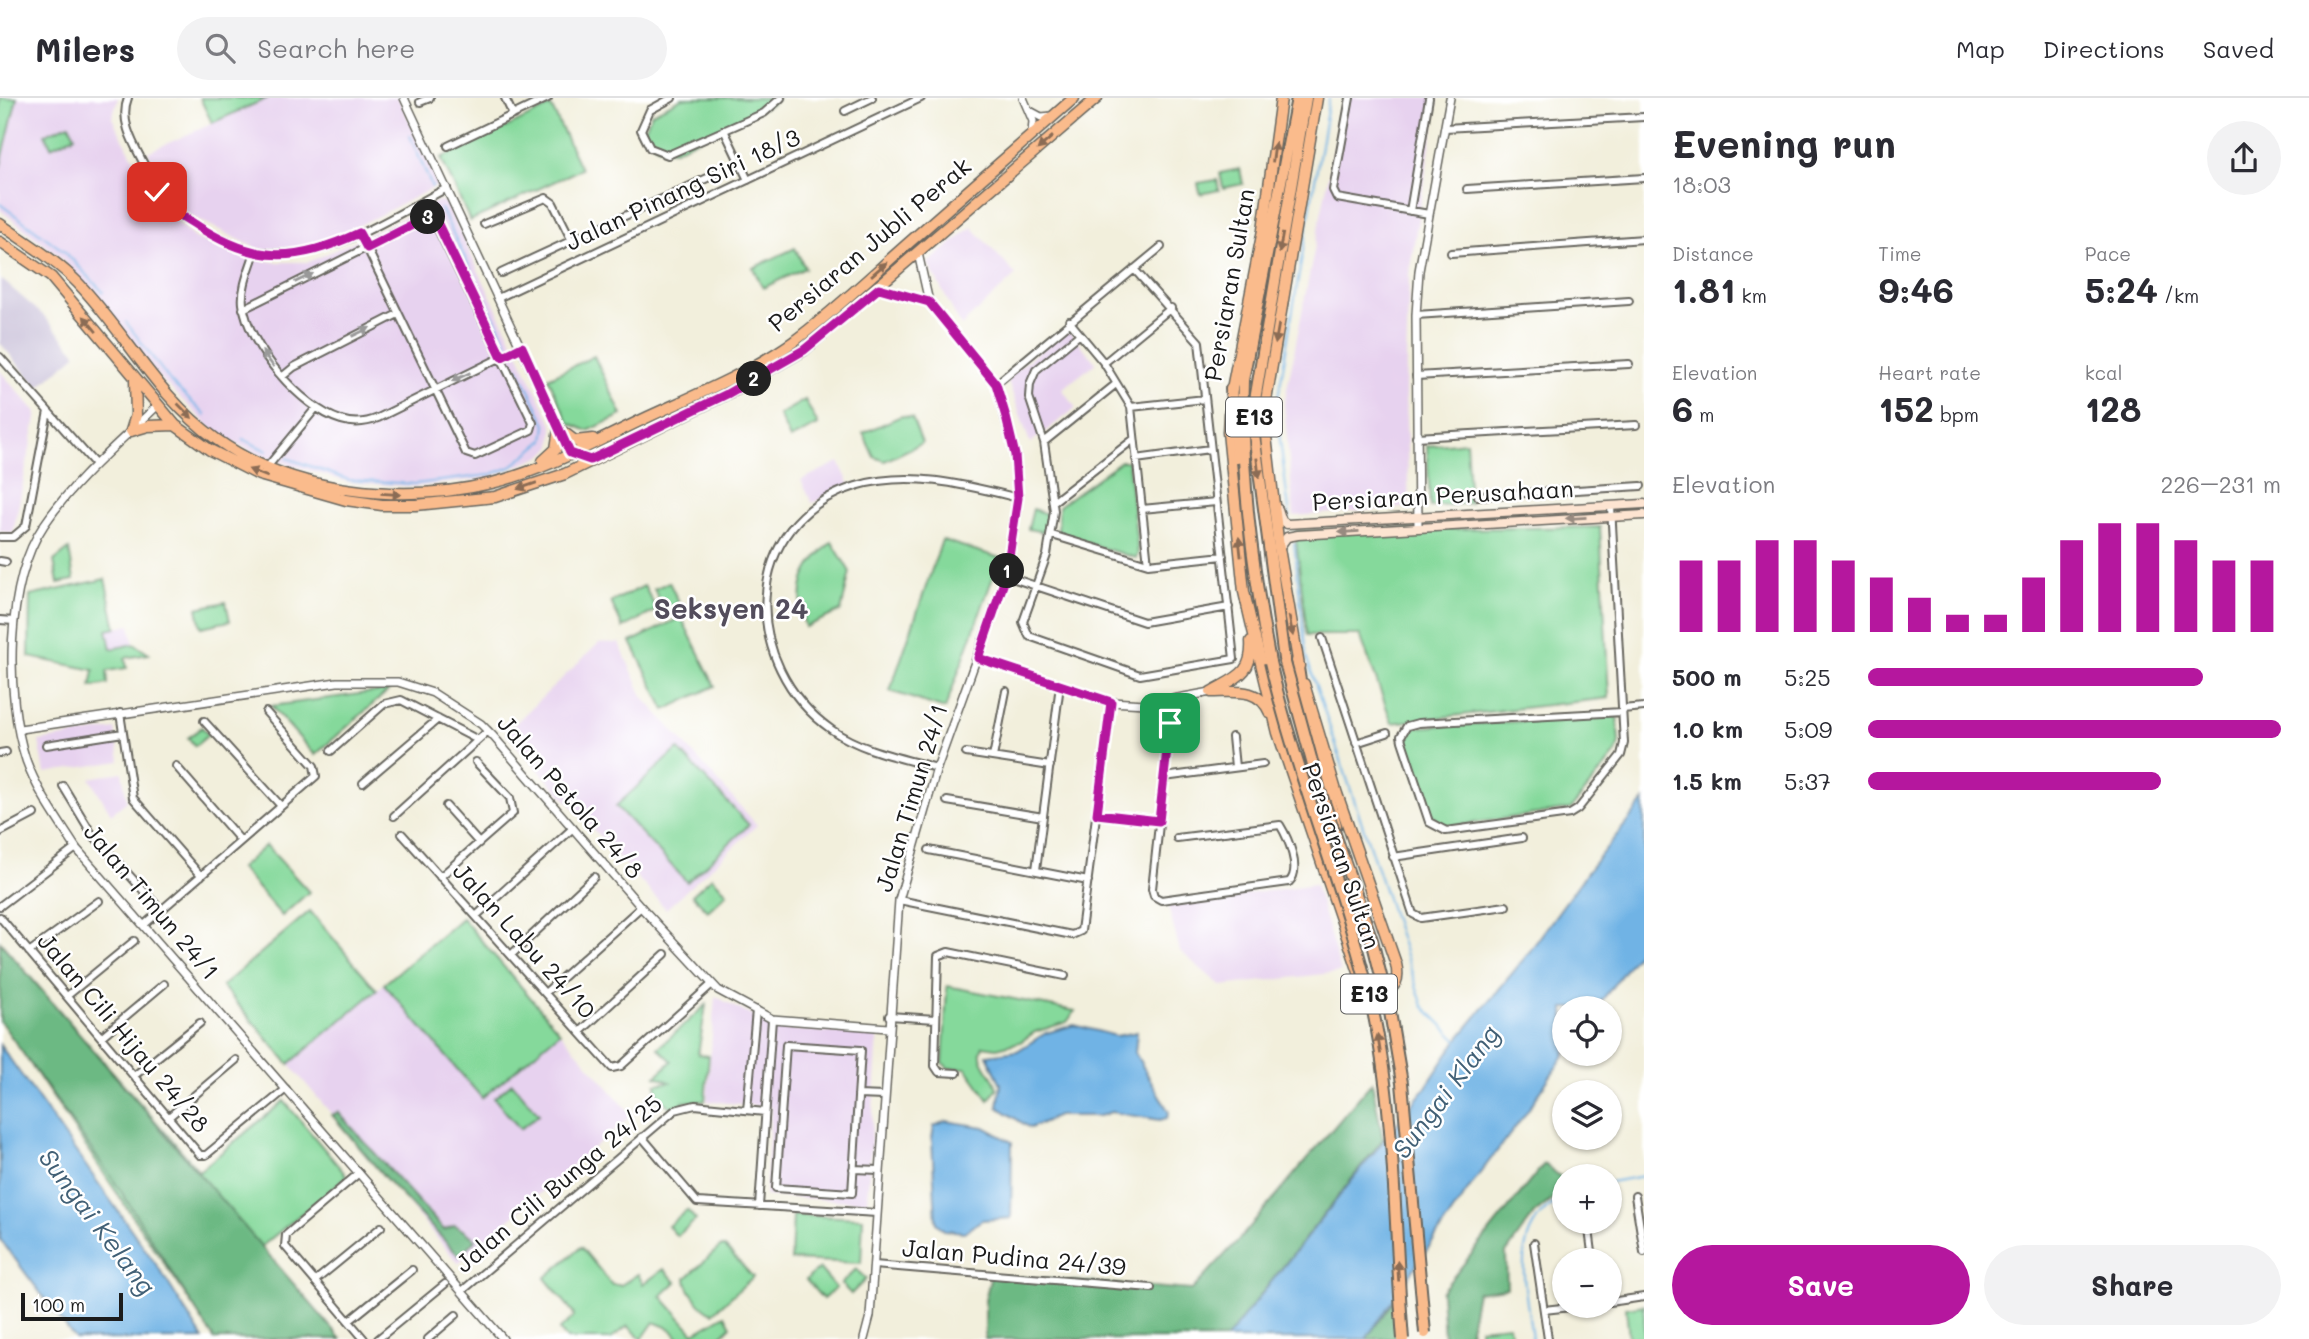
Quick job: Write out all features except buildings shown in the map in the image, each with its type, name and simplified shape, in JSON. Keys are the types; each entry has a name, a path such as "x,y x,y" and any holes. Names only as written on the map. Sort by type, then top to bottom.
{"highway":[{"name":"E13","path":"1297,98 1289,174 1255,400 1254,435 1284,659 1320,791 1383,980 1396,1039 1406,1114 1426,1339"},
{"name":"E13","path":"1306,98 1243,380 1241,424 1250,537 1270,662 1284,722 1372,1007 1386,1098 1403,1339"},
{"path":"1231,389 1238,467 1250,537"},
{"path":"1297,661 1305,713 1340,846"}],"main road":[{"name":"Persiaran Jubli Perak","path":"0,225 57,264 79,284 148,373 217,440 268,466 350,491 415,495 493,483 531,469 726,381 791,343 1074,98"},
{"name":"Persiaran Jubli Perak","path":"0,242 51,277 176,425 210,450 258,475 346,500 382,505 495,497 565,474 727,394 794,356 879,288 1097,98"},
{"name":"Persiaran Sultan","path":"1281,98 1263,229 1231,389 1228,432 1244,592 1278,733 1364,987 1375,992 1396,985 1399,977 1297,661 1279,548 1266,436 1266,401 1317,98"},
{"path":"148,373 158,393 158,405"},
{"path":"131,431 136,415 135,379"},
{"path":"131,431 149,426 176,425"},
{"path":"531,469 556,449 559,429 578,442 609,436"},
{"name":"Persiaran Perusahaan","path":"1272,486 1279,514 1287,524 1644,504"},
{"name":"Persiaran Perusahaan","path":"1279,548 1287,537 1298,535 1644,515"},
{"path":"1211,692 1240,675 1252,662 1251,622"},
{"path":"1211,692 1247,692 1257,695 1266,705 1278,733"}],"street":[{"path":"128,98 124,118 163,203 208,233 255,252 290,256 307,254 359,233 447,188"},
{"path":"404,98 570,453 590,460"},
{"path":"420,102 429,98"},
{"path":"505,98 513,115"},
{"path":"448,146 548,98"},
{"path":"672,98 650,110 643,120 644,138 657,153 678,153 764,113 781,98"},
{"path":"845,111 872,98"},
{"name":"Jalan Pinang Siri 18/3","path":"499,298 921,98"},
{"path":"1023,98 1030,111 1032,134"},
{"path":"1350,98 1333,190 1335,195 1339,200 1429,214"},
{"path":"1410,211 1429,98"},
{"path":"1418,528 1416,315 1419,271 1450,98"},
{"path":"1030,111 1041,117 1054,116"},
{"path":"1446,128 1644,117"},
{"path":"724,130 748,180"},
{"path":"501,273 740,163"},
{"path":"1467,189 1644,178"},
{"path":"484,224 542,197 553,203 572,241"},
{"path":"243,309 367,248 428,217 435,218 533,423 531,430 475,456 466,453 367,248 359,233"},
{"path":"1451,253 1644,239"},
{"path":"996,384 1161,247"},
{"path":"255,252 242,294 243,309 268,363 316,408 341,420 368,422 522,347"},
{"path":"879,288 929,302 918,253"},
{"path":"1080,334 1036,370 1030,384 1035,422 1044,442 1053,502 1052,536 1023,622 1024,631 1029,636 1079,656 1143,675 1234,659 1236,655 1199,342 1134,269"},
{"path":"1416,315 1629,301"},
{"name":"Jalan Timun 24/1","path":"864,1339 870,1316 899,900 937,768 1006,576 1018,498 1015,455 996,384 929,302"},
{"path":"1104,363 1171,308"},
{"path":"283,376 305,361 398,314"},
{"path":"1069,321 1104,363 1131,407 1148,564"},
{"path":"0,357 95,464"},
{"path":"1416,376 1629,364"},
{"path":"1044,442 1116,384"},
{"path":"1131,407 1205,399"},
{"name":"Jalan Timun 24/1","path":"158,405 74,486 39,534 24,569 14,621 12,671 26,759 45,799 76,848 503,1339"},
{"path":"268,466 316,408"},
{"path":"2,537 13,537 26,526 48,411"},
{"path":"1416,437 1636,425"},
{"path":"1053,502 1134,439"},
{"path":"1136,459 1210,449"},
{"path":"937,768 870,748 834,732 803,702 777,663 765,628 763,608 769,576 790,529 818,502 856,486 934,479 1018,498"},
{"path":"1478,496 1641,486"},
{"path":"1554,491 1555,510"},
{"path":"1142,509 1216,502"},
{"path":"1611,506 1611,516 1622,710 1624,743 1620,755 1574,812 1446,831 1429,822 1401,736 1407,726 1418,723 1622,710 1644,707"},
{"path":"1052,536 1148,564 1223,556"},
{"path":"1006,576 1144,622 1229,607"},
{"path":"0,620 14,621"},
{"path":"1322,638 1410,909 1421,918 1506,906"},
{"path":"978,658 1111,702 1145,704 1211,692"},
{"name":"Jalan Petola 24/8","path":"20,729 337,682 398,681 433,693 488,731 711,985 772,1019 888,1028"},
{"path":"1036,870 1060,685"},
{"path":"993,757 1006,691"},
{"path":"331,751 384,704 401,700 478,740"},
{"path":"899,900 1077,934 1083,923 1111,702"},
{"path":"144,925 316,776 317,771 266,712"},
{"path":"120,713 133,798 201,876"},
{"path":"363,783 438,719"},
{"path":"204,721 281,806"},
{"path":"1170,723 1154,896 1161,900 1289,882 1294,877 1295,869 1280,824 1177,838"},
{"path":"394,816 488,731"},
{"path":"46,745 123,733"},
{"path":"1356,743 1387,733"},
{"path":"1232,737 1235,767"},
{"path":"965,753 1049,766"},
{"path":"440,877 513,813 514,807 510,798 477,762"},
{"path":"1164,776 1263,764"},
{"path":"176,766 241,841"},
{"path":"63,786 92,834 161,910"},
{"path":"947,801 1043,817"},
{"path":"446,806 479,843"},
{"path":"0,832 34,814"},
{"path":"1097,814 1159,821"},
{"path":"475,916 573,828"},
{"path":"1468,828 1471,846"},
{"name":"Jalan Labu 24/10","path":"402,834 612,1068 621,1066 711,985"},
{"path":"1393,857 1522,838"},
{"path":"0,906 76,848"},
{"path":"929,850 1088,881"},
{"path":"510,955 594,877"},
{"path":"29,951 99,901"},
{"path":"545,993 641,907"},
{"name":"Jalan Cili Hijau 24/28","path":"0,917 170,1116 200,1155 206,1155 286,1089"},
{"path":"67,996 134,941"},
{"path":"957,1073 936,1070 937,956 942,952 1065,976"},
{"path":"580,1032 665,954"},
{"path":"101,1037 164,984"},
{"path":"747,1110 755,1010"},
{"path":"889,1016 936,1019"},
{"path":"759,1206 772,1019"},
{"path":"134,1076 200,1023"},
{"path":"786,1045 861,1050 852,1193 776,1188 783,1081 786,1045"},
{"path":"170,1116 236,1060"},
{"path":"768,1080 783,1081"},
{"path":"858,1095 884,1096"},
{"name":"Jalan Cili Bunga 24/25","path":"462,1291 675,1110 684,1106 765,1112"},
{"path":"642,1137 697,1202 877,1213"},
{"path":"762,1162 778,1162"},
{"path":"853,1168 880,1170"},
{"path":"359,1173 286,1235 285,1246 364,1339"},
{"path":"1635,1196 1644,1252"},
{"path":"315,1281 381,1227"},
{"path":"1534,1243 1548,1339"},
{"name":"Jalan Pudina 24/39","path":"874,1265 1151,1288"},
{"path":"349,1321 412,1270"},
{"path":"378,1339 445,1284"},
{"path":"1622,1300 1644,1297"},
{"path":"1544,1310 1552,1309"},
{"path":"428,1339 456,1315"}],"shaded area":[{"path":"17,98 118,98 112,118 158,204 194,238 245,257 274,262 309,262 439,201 446,203 553,426 552,446 542,456 489,478 415,487 348,482 264,457 217,434 158,376 102,303 59,256 0,210 0,168"},
{"path":"270,98 398,98 441,184 350,230 293,252 262,251 185,213 167,196 148,152"},
{"path":"1344,98 1438,98 1409,274 1405,391 1409,507 1294,516 1284,404"},
{"path":"972,227 1016,275 961,326 928,263"},
{"path":"0,278 44,316 77,354 38,388 0,343"},
{"path":"1067,328 1096,363 1062,389 1076,408 1030,443 1007,378"},
{"path":"0,371 37,413 13,533 0,531"},
{"path":"839,462 850,485 812,503 801,480"},
{"path":"130,625 134,644 111,649 107,630"},
{"path":"599,643 619,643 644,698 757,825 666,909 505,733"},
{"path":"115,729 120,761 45,773 39,741"},
{"path":"122,772 127,801 111,814 90,778"},
{"path":"1315,884 1341,972 1221,986 1180,951 1168,906"},
{"path":"384,984 482,1098 560,1032 632,1115 458,1263 289,1064"},
{"path":"715,996 776,1029 878,1035 867,1202 765,1196 771,1107 707,1101"}],"green space":[{"path":"0,98 17,98 0,168"},
{"path":"200,98 268,98 212,123"},
{"path":"682,98 778,98 772,104 675,150 659,148 644,130 652,113"},
{"path":"551,106 581,169 470,221 441,158"},
{"path":"69,124 75,136 51,147 45,134"},
{"path":"1240,169 1243,184 1223,188 1220,173"},
{"path":"1217,180 1219,190 1200,194 1198,183"},
{"path":"795,248 805,268 763,288 753,268"},
{"path":"594,356 622,415 588,431 569,423 548,378"},
{"path":"805,400 818,425 790,439 779,415"},
{"path":"901,416 912,418 922,443 885,461 874,457 863,433"},
{"path":"1466,442 1470,503 1430,507 1427,446"},
{"path":"1121,461 1128,461 1138,554 1136,558 1060,535 1058,531 1059,506"},
{"path":"1033,509 1049,515 1048,533 1028,529"},
{"path":"1600,527 1609,698 1392,723 1360,635 1307,635 1295,531"},
{"path":"942,540 1000,558 945,709 890,691"},
{"path":"832,542 850,572 841,611 805,627 801,601 804,580 814,561"},
{"path":"69,549 74,580 58,583 54,561"},
{"path":"105,579 116,628 107,630 111,649 134,644 149,654 125,658 127,668 107,671 108,684 91,687 94,670 29,657 30,596"},
{"path":"669,582 679,603 664,610 654,589"},
{"path":"644,586 657,610 623,628 611,602"},
{"path":"226,602 230,621 201,627 197,608"},
{"path":"681,617 715,686 665,710 631,642"},
{"path":"389,690 315,755 271,706"},
{"path":"1617,716 1619,742 1616,753 1571,809 1453,826 1444,826 1430,813 1406,740 1411,729 1418,727"},
{"path":"202,727 208,735 195,746 188,738"},
{"path":"678,749 749,825 687,882 616,806"},
{"path":"266,845 309,892 282,916 240,868"},
{"path":"712,877 727,893 708,911 692,895"},
{"path":"310,911 377,990 289,1064 222,986"},
{"path":"462,918 560,1032 482,1098 384,984"},
{"path":"0,942 199,1171 284,1101 347,1176 261,1247 215,1339 0,1019"},
{"path":"0,942 341,1339 214,1339 120,1190 0,1021"},
{"path":"947,986 1075,1011 1067,1022 1035,1032 1020,1042 997,1048 983,1046 981,1057 997,1089 989,1100 966,1068 948,1068 943,1063"},
{"path":"706,1005 698,1054 709,1056 705,1101 683,1102 684,1106 675,1110 658,1098 656,1084 670,1082 656,1076 672,1061 658,1048"},
{"path":"1372,1082 1383,1139 1226,1339 985,1339 985,1300 991,1275 1192,1290 1243,1235"},
{"path":"512,1083 539,1114 520,1129 494,1098"},
{"path":"338,1112 444,1230 455,1225 476,1239 459,1256 387,1180 332,1115"},
{"path":"1544,1164 1552,1170 1552,1200 1534,1214 1506,1253 1507,1288 1477,1292 1468,1339 1444,1339 1441,1292"},
{"path":"687,1210 696,1220 677,1236 668,1226"},
{"path":"793,1215 863,1218 861,1263 791,1260"},
{"path":"581,1247 612,1285 621,1285 638,1274 643,1284 664,1269 676,1282 661,1296 694,1333 725,1315 731,1326 718,1339 679,1339 671,1329 654,1322 642,1339 628,1326 610,1339 567,1339 559,1330 574,1317 573,1312 545,1278"},
{"path":"720,1247 725,1247 753,1277 713,1313 695,1298 686,1278"},
{"path":"819,1268 836,1288 823,1299 806,1280"},
{"path":"856,1269 866,1279 851,1294 841,1284"},
{"path":"1394,1300 1395,1339 1366,1339"},
{"path":"1644,1305 1644,1339 1629,1339 1626,1308"},
{"path":"1509,1325 1511,1339 1480,1339 1479,1328"}],"water":[{"name":"Sungai Klang","path":"1644,801 1644,945 1605,996 1552,996 1552,1066 1557,1066 1524,1116 1474,1181 1366,1339 1226,1339 1426,1087 1457,1040 1524,959 1588,871"},
{"path":"1074,1025 1116,1036 1137,1032 1135,1053 1169,1112 1167,1118 1160,1120 1111,1112 1100,1116 1058,1116 1030,1128 998,1107 1001,1084 987,1055 1017,1051 1046,1033"},
{"name":"Sungai Kelang","path":"0,1045 160,1270 203,1339 75,1339 0,1239"},
{"path":"946,1121 984,1127 1012,1142 1011,1218 982,1220 964,1232 944,1230 936,1223 932,1138 934,1126"}],"waterway":[{"path":"1290,518 1276,409 1329,98"},
{"path":"410,136 432,187"},
{"path":"0,204 64,251 103,292"},
{"path":"441,209 508,346"},
{"path":"126,322 171,382 205,415"},
{"path":"287,458 349,480 415,484 489,475 511,467 544,440 546,425 518,368"},
{"path":"243,439 267,451"},
{"name":"Sungai Klang","path":"1294,543 1306,656 1423,1006 1458,1041"},
{"path":"1622,1180 1644,1176"},
{"path":"1532,1339 1524,1259 1534,1224 1552,1206"}],"district":[{"name":"Seksyen 24","path":"731,609"}],"route":[{"path":"157,192 163,203 219,239 255,252 273,255 290,256 323,250 359,233 367,248 428,217 435,218 502,357 522,347 570,453 590,460 727,394 804,350 879,288 929,302 996,384 1015,455 1018,498 1013,540 1006,576 978,658 1111,702 1097,814 1159,821 1170,723"}]}
